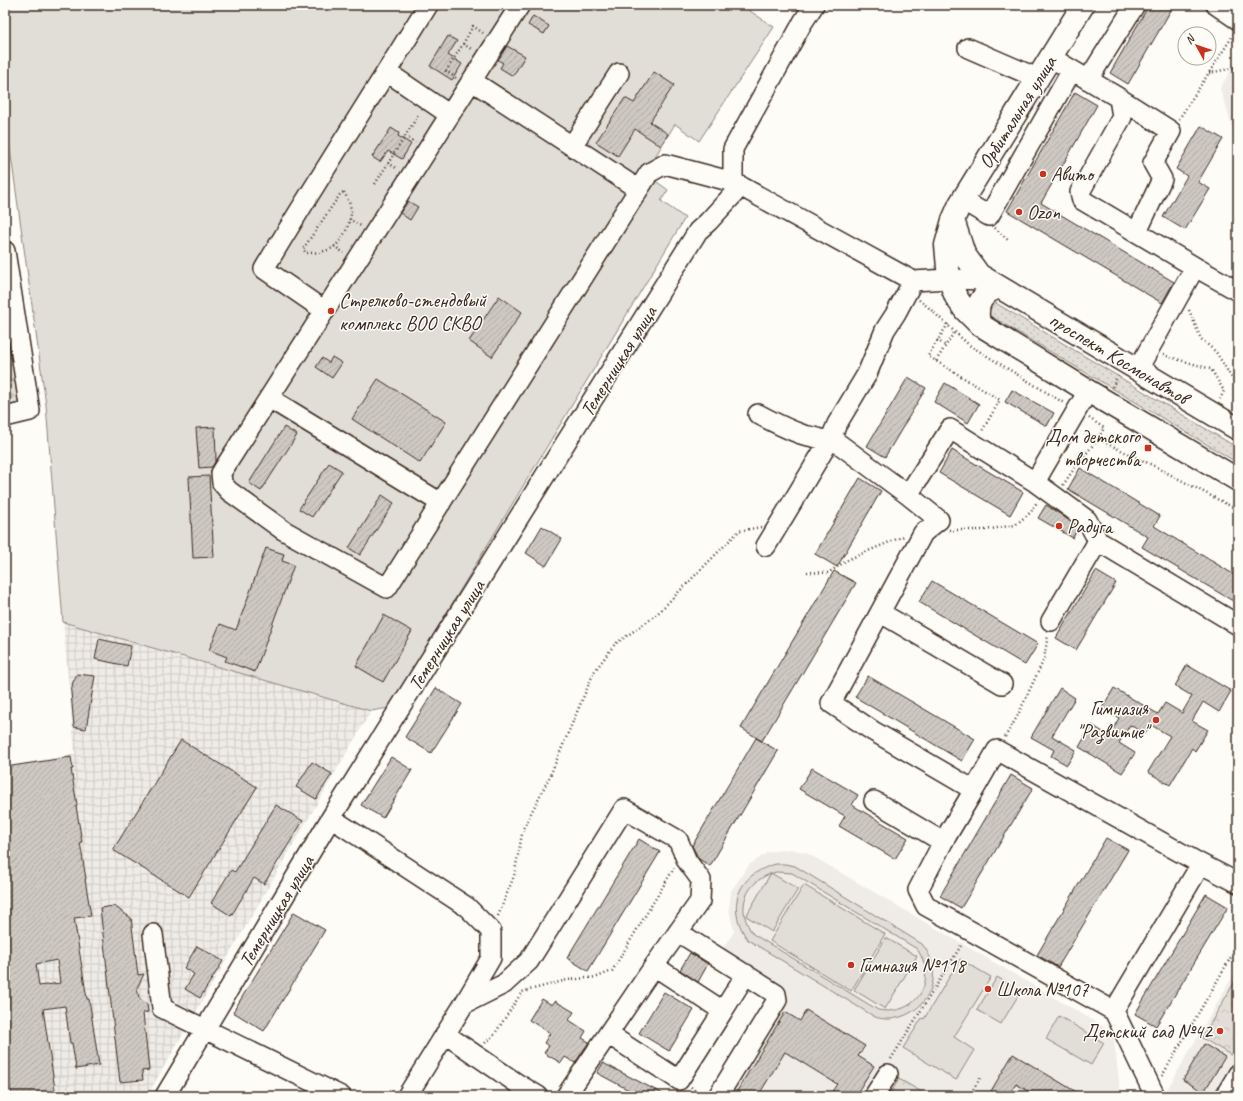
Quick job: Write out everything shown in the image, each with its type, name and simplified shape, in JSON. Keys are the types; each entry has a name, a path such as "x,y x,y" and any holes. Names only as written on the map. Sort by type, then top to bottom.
{"main road":[{"name":"Орбитальная улица","path":"953,220 962,200 1083,5"},
{"path":"953,220 946,245 949,279 956,297 965,310 979,324 1238,480"},
{"name":"проспект Космонавтов","path":"953,220 964,254 979,275 1138,368 1238,429"},
{"path":"979,324 977,316 980,301 985,294 992,290 993,284"}],"street":[{"path":"325,311 264,269 294,218 428,5"},
{"path":"520,5 221,472 222,483 229,491 283,530 387,588 648,173 666,164 737,184 910,287 949,279 993,284"},
{"path":"737,184 733,149 803,22 814,5"},
{"path":"962,200 989,216 1080,75 1135,5"},
{"path":"1216,5 1236,27"},
{"path":"968,48 1037,78"},
{"path":"1050,57 1171,131 1153,163 1162,179 1137,232"},
{"path":"387,72 450,115"},
{"path":"572,146 619,73"},
{"path":"470,83 638,189"},
{"path":"1118,98 1122,117 1080,192 1082,200 1238,291"},
{"name":"Темерницкая улица","path":"165,1096 331,818 698,231 708,222 737,184"},
{"path":"5,251 30,411 5,417"},
{"path":"1138,368 1195,267"},
{"path":"766,546 830,440 837,424 867,374 878,349 884,330 896,313 910,287"},
{"path":"1035,482 1088,391"},
{"path":"269,398 441,503"},
{"path":"758,414 788,429 805,435 830,440 908,495 939,520 923,533 832,703 873,731 974,790"},
{"path":"908,495 950,429 1035,482 1087,520 1098,541 1238,625"},
{"path":"1051,621 1098,541"},
{"path":"880,613 1002,684"},
{"path":"1155,1096 1114,1011 926,906 918,890 943,842 997,750 1201,864 1238,883"},
{"path":"874,801 943,842"},
{"path":"464,1004 504,984 529,961 624,809 678,840 686,861 701,880 700,901 566,1096"},
{"path":"331,818 468,907 491,931 491,958 407,1096"},
{"path":"1114,1011 1201,864"},
{"path":"678,932 776,994 777,1000 718,1096"},
{"path":"153,934 162,1008 341,1096"},
{"path":"654,966 723,1011"},
{"path":"608,1034 679,1080 746,974"},
{"path":"445,1034 472,1052 514,1090 538,1096"},
{"path":"874,1096 888,1074"},
{"path":"1225,1096 1238,1074"}],"path":[{"path":"470,83 446,71 474,26 483,33"},
{"path":"1171,131 1236,27"},
{"path":"463,44 486,58"},
{"path":"1208,73 1238,67"},
{"path":"375,184 419,114"},
{"path":"344,192 348,199 351,211 346,232 340,241 327,250 306,253 303,249 341,193 344,192"},
{"path":"910,287 928,307 969,345 1104,428 1098,439 1076,466 1055,497"},
{"path":"1181,292 1201,339 1216,352 1234,380 1238,390"},
{"path":"948,324 928,356 1000,400 975,444"},
{"path":"936,361 955,331"},
{"path":"937,340 946,346"},
{"path":"1163,355 1210,368 1224,391 1220,399"},
{"path":"1234,380 1238,382"},
{"path":"1098,439 1156,467 1238,510"},
{"path":"491,931 514,876 523,829 548,778 594,672 615,644 654,617 739,531 780,522"},
{"path":"997,750 1017,717 1044,659 1051,621"},
{"path":"472,1052 494,1035 522,992 567,980 597,977 612,970 675,866"},
{"path":"888,1074 885,1068 962,944"},
{"path":"1161,1078 1238,945"},
{"path":"970,1096 980,1078"}],"shaded area":[{"path":"1238,59 1238,146 1220,88"},
{"path":"63,622 371,711 147,1096 5,1096 5,767 75,754"},
{"name":"Гимназия №118","path":"790,849 807,853 1113,1032 1121,1096 706,1096 775,983 723,948 734,932 729,909 731,891 749,865 768,852"},
{"name":"Детский сад №42","path":"1238,967 1238,1096 1165,1096 1164,1095"}],"green space":[{"name":"Стрелково-стендовый комплекс ВОО СКВО","path":"5,5 741,5 774,27 699,141 675,124 645,173 668,190 661,201 685,218 389,708 371,711 63,622 46,405 5,113"},
{"path":"5,235 35,415 5,423"},
{"path":"994,302 1238,448 1238,463 987,314 991,303"},
{"path":"776,864 795,866 922,944 931,960 933,979 931,988 921,1004 906,1015 896,1018 886,1019 875,1017 748,940 741,928 737,916 736,905 744,884 752,876 763,869","holes":["776,872 792,873 917,949 923,961 926,973 920,994 913,1002 903,1008 891,1011 878,1010 753,934 747,924 744,914 746,896 751,888 757,881"]},
{"path":"771,873 798,889 772,932 746,916"},
{"path":"804,885 885,934 851,991 770,941"},
{"path":"886,938 917,956 885,1009 854,990"},
{"path":"960,959 991,977 954,1037 974,1050 956,1080 903,1048 922,1018 924,1019"},
{"path":"1238,976 1238,1049 1234,1057 1202,1038"},
{"path":"997,977 1021,991 1001,1024 977,1010"},
{"path":"1059,1016 1104,1043 1091,1065 1046,1039"},
{"path":"899,1079 929,1096 889,1096"}],"building":[{"path":"1149,5 1174,5 1128,84 1110,73"},
{"path":"533,16 549,26 544,34 528,25"},
{"path":"448,36 457,41 448,55 462,64 452,80 430,66"},
{"path":"507,46 525,56 513,76 500,68 503,63 498,60"},
{"path":"654,72 674,85 650,122 668,134 661,146 635,129 618,156 596,142 625,98 634,103"},
{"path":"1075,92 1097,105 1041,203 1174,282 1162,303 1007,211"},
{"path":"1201,126 1223,139 1198,182 1210,189 1185,230 1163,217 1187,176 1176,169"},
{"path":"391,128 399,133 398,136 411,144 402,159 388,151 380,162 372,157"},
{"path":"408,201 418,207 410,220 400,213"},
{"path":"499,296 522,312 492,357 469,341"},
{"path":"332,357 342,363 332,378 316,367 322,358 329,363"},
{"path":"908,377 926,388 885,457 867,446"},
{"path":"378,379 446,422 420,463 352,419"},
{"path":"945,383 979,404 968,423 934,402"},
{"path":"1012,390 1054,413 1047,426 1005,402"},
{"path":"215,427 216,460 212,467 199,468 196,428"},
{"path":"284,427 297,435 261,491 249,483"},
{"path":"952,450 1023,492 1010,515 939,473"},
{"path":"329,463 342,471 312,517 299,509"},
{"path":"1080,468 1160,516 1154,526 1238,577 1238,604 1142,547 1148,537 1068,489"},
{"path":"209,476 214,557 193,558 189,477"},
{"path":"860,478 881,491 837,567 815,554"},
{"path":"382,495 394,503 360,555 349,548"},
{"path":"1046,505 1078,527 1073,538 1038,518"},
{"path":"542,526 562,539 546,566 526,553"},
{"path":"266,548 284,554 282,561 294,565 255,672 225,661 227,657 209,650 220,624 236,630"},
{"path":"834,571 856,583 762,741 741,728"},
{"path":"1096,571 1116,583 1076,650 1056,638"},
{"path":"932,581 1038,644 1025,665 919,602"},
{"path":"384,615 412,631 383,682 356,666"},
{"path":"99,639 131,646 127,666 95,659"},
{"name":"Гимназия \"Развитие\"","path":"1187,665 1231,691 1219,712 1203,702 1192,721 1208,730 1195,751 1192,748 1170,785 1148,772 1170,736 1151,725 1145,734 1130,725 1119,743 1135,753 1122,773 1079,747 1092,725 1109,736 1119,718 1102,708 1114,688 1158,714 1165,703 1182,713 1192,696 1175,686"},
{"path":"77,674 95,676 86,729 74,727 71,692 73,682"},
{"path":"868,676 975,739 962,761 855,697"},
{"path":"436,688 462,704 431,753 405,737"},
{"path":"1060,688 1075,698 1052,736 1076,750 1067,765 1051,756 1054,750 1031,737"},
{"path":"756,738 778,751 710,866 699,859 692,846"},
{"path":"181,740 257,787 189,897 113,850"},
{"path":"71,757 73,769 71,769 91,916 74,918 87,999 89,999 99,1065 76,1069 72,1043 70,1043 65,1006 43,1009 56,1096 11,1096 10,1085 5,1086 5,767","holes":["57,960 60,983 39,986 36,964"]},
{"path":"391,757 412,770 383,818 361,805"},
{"path":"312,762 332,774 316,799 296,787"},
{"path":"812,768 858,795 852,805 908,838 895,859 839,826 845,816 799,789"},
{"path":"1011,775 1033,788 961,908 940,896"},
{"path":"276,805 303,821 264,884 254,878 231,916 211,903 231,870 235,872"},
{"path":"1106,838 1128,850 1058,967 1037,955"},
{"path":"639,839 660,852 588,971 567,958"},
{"path":"1206,894 1228,907 1156,1026 1135,1014"},
{"path":"114,906 131,918 138,975 144,974 137,988 139,998 147,1004 148,1012 143,1013 149,1070 142,1071 143,1080 120,1082 100,908"},
{"path":"294,912 325,930 264,1031 233,1012"},
{"path":"197,946 223,961 200,998 185,989 194,974 184,968"},
{"path":"690,953 708,964 698,982 680,970"},
{"path":"664,992 694,1010 669,1051 639,1033"},
{"path":"542,999 552,1005 555,1001 574,1012 569,1020 586,1031 582,1038 589,1042 575,1063 565,1057 561,1063 544,1053 549,1046 544,1043 550,1033 529,1020"},
{"path":"806,1010 865,1046 858,1056 874,1066 855,1096 829,1096 837,1084 785,1052 758,1096 734,1096 785,1012 800,1021"},
{"path":"1204,1044 1225,1057 1204,1092 1183,1080"},
{"path":"1013,1054 1083,1096 1037,1096 1016,1084 1009,1096 988,1096"},
{"path":"603,1063 667,1096 640,1096 597,1073"}],"place":[{"name":"Авито","path":"1043,174"},
{"name":"Ozon","path":"1019,212"},
{"name":"Стрелково-стендовый комплекс ВОО СКВО","path":"331,311"},
{"name":"Дом детского творчества","path":"1148,448"},
{"name":"Радуга","path":"1059,526"},
{"name":"Гимназия \"Развитие\"","path":"1156,720"},
{"name":"Гимназия №118","path":"851,965"},
{"name":"Школа №107","path":"988,989"},
{"name":"Детский сад №42","path":"1220,1031"}]}
